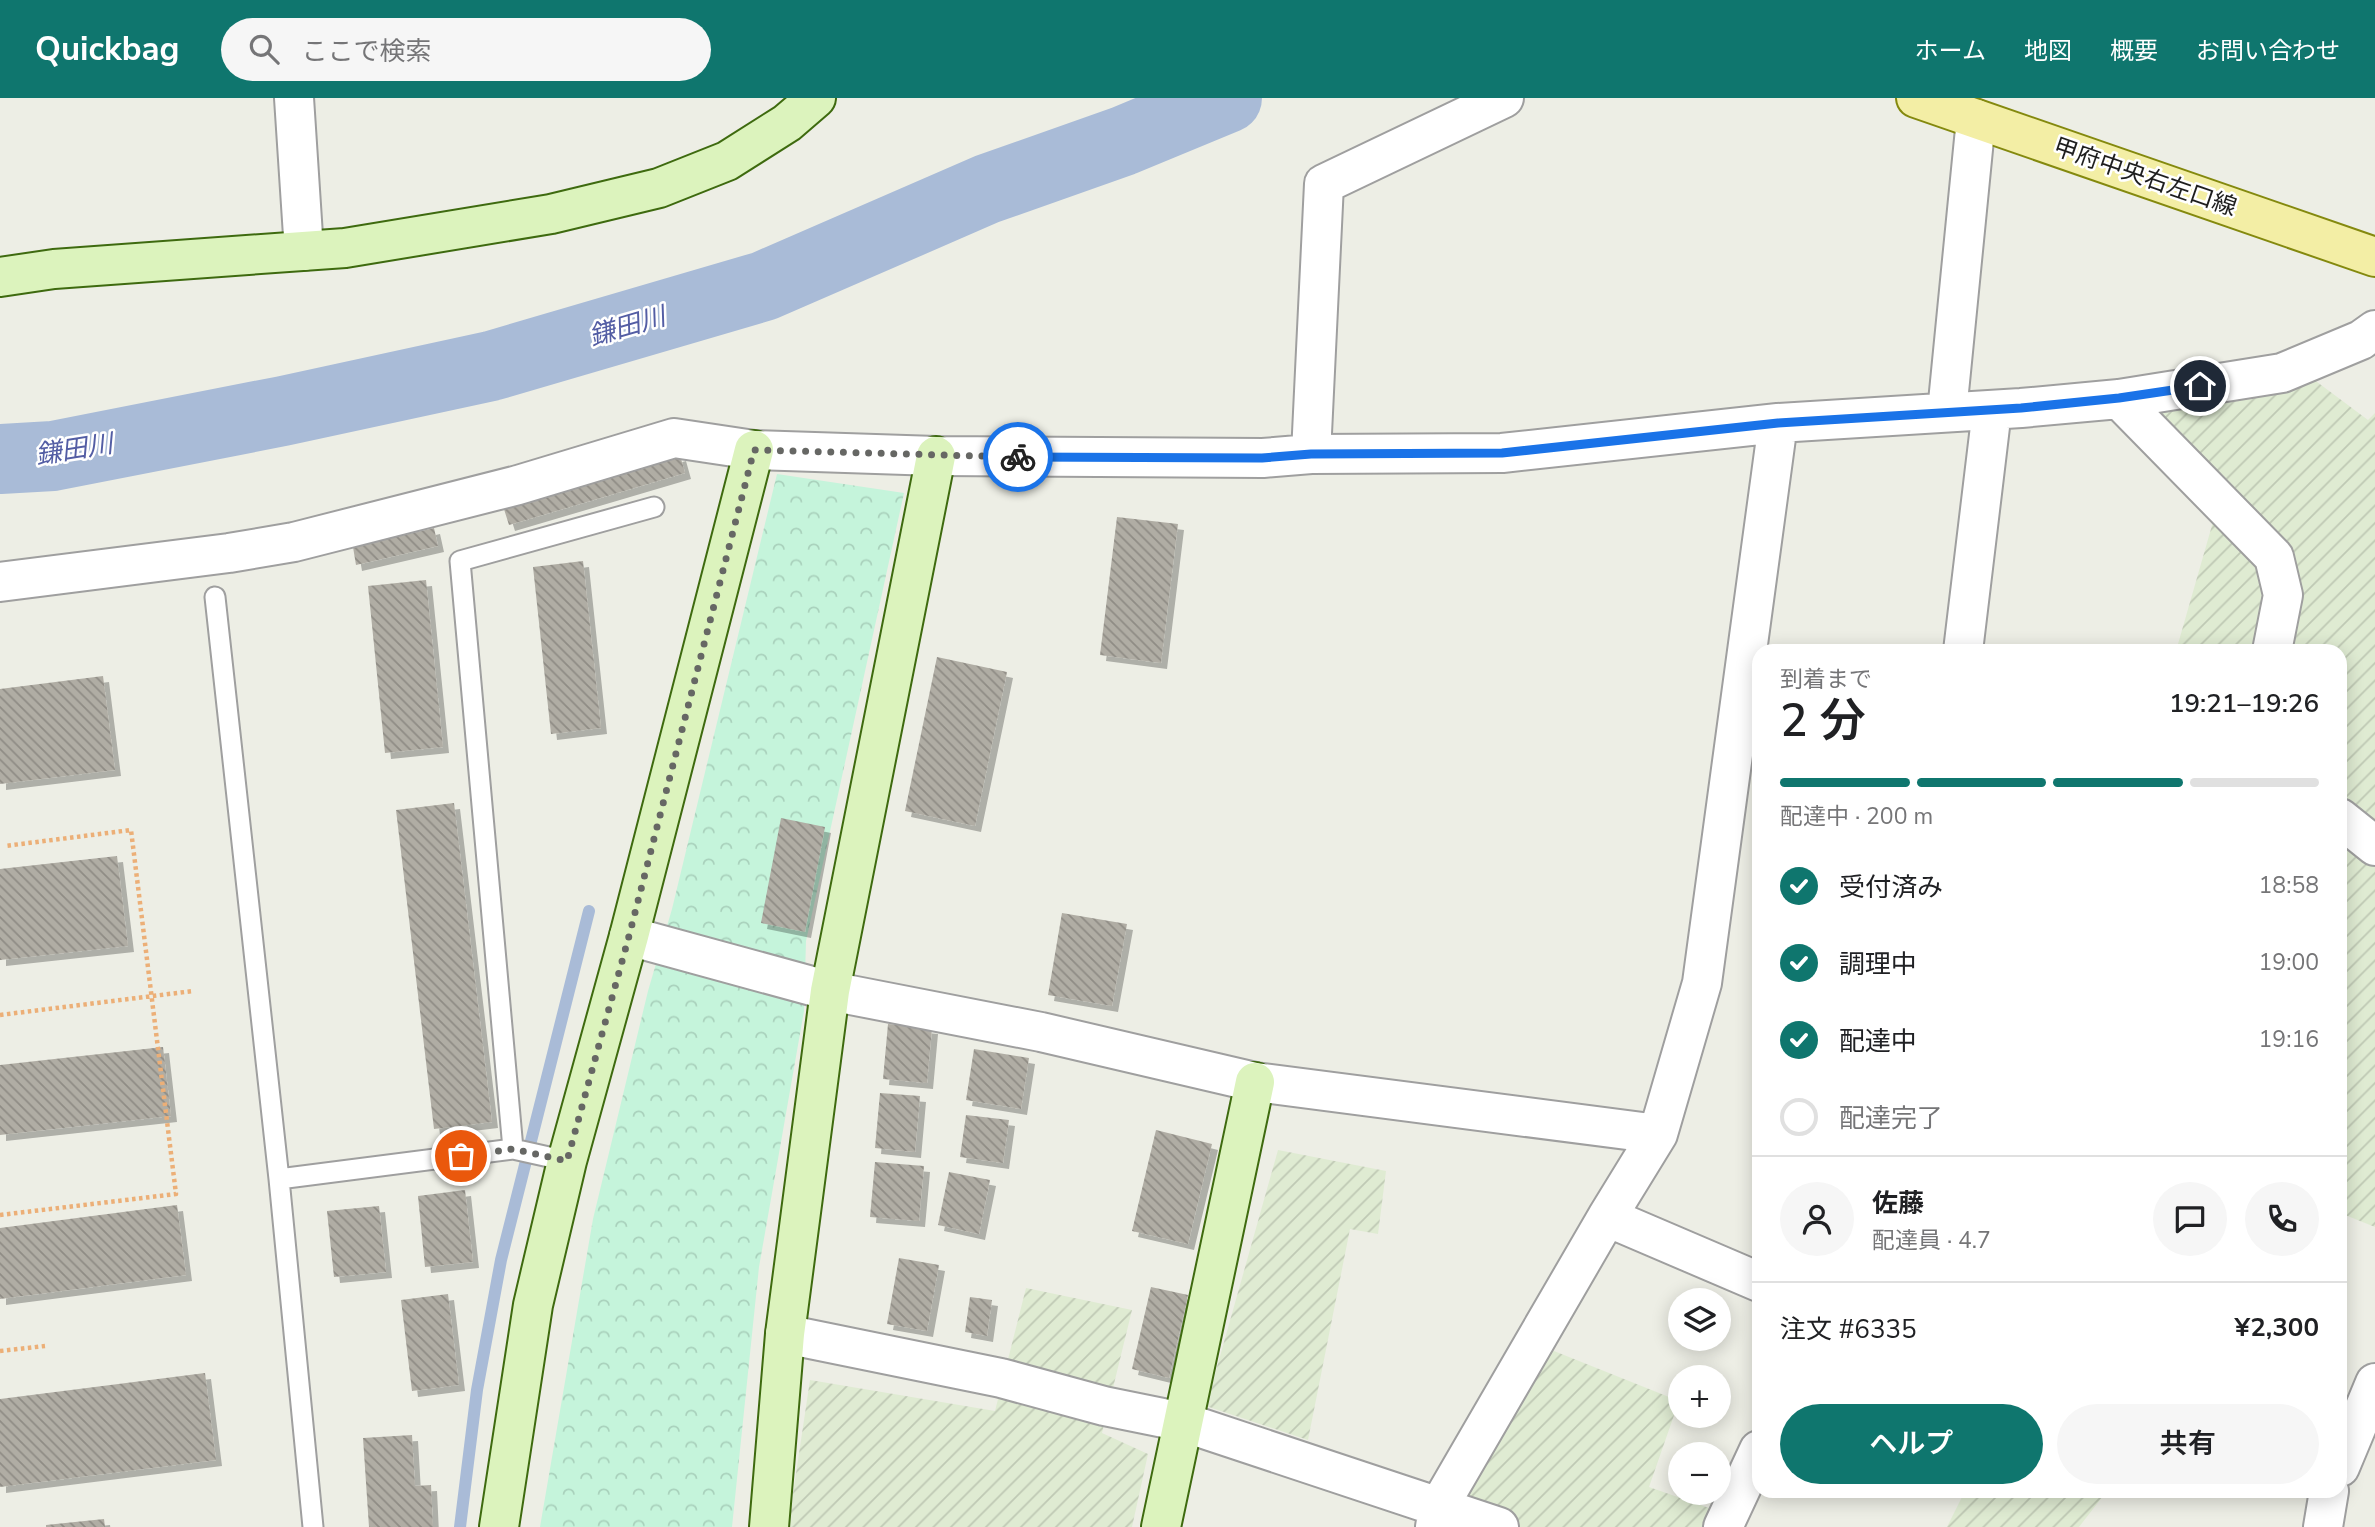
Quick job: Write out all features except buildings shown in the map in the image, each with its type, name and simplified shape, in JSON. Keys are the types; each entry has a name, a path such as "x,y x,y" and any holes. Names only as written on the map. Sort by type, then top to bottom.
{"main road":[{"name":"甲府中央右左口線","path":"1916,98 2375,257"}],"street":[{"path":"294,98 304,251"},
{"path":"0,277 54,269 345,248 551,214 659,188 727,161 787,123 816,98"},
{"path":"1311,454 1324,184 1504,98"},
{"path":"1947,412 1976,119"},
{"path":"0,582 229,553 294,542 518,485 674,438 754,450 936,456 1262,458 1311,454 1502,453 1778,423 1992,410 2119,398 2282,373 2361,340 2375,330"},
{"path":"2119,398 2274,557 2283,595 2273,644"},
{"path":"1964,644 1992,410"},
{"path":"1436,1518 1607,1217 1658,1134 1702,983 1778,423"},
{"path":"499,1527 557,1159 629,936 754,450"},
{"path":"769,1527 785,1334 830,991 936,456"},
{"path":"2347,824 2375,846"},
{"path":"629,936 830,991 1041,1031 1255,1082 1658,1134"},
{"path":"1161,1527 1255,1082"},
{"path":"1607,1217 1752,1279"},
{"path":"785,1334 1001,1378 1104,1406 1183,1422 1436,1518 1499,1527"},
{"path":"2347,1449 2375,1383"},
{"path":"1723,1527 1752,1465"},
{"path":"2323,1527 2328,1498"}],"lane":[{"path":"514,1149 460,561 654,508"},
{"path":"215,597 279,1180 313,1527"},
{"path":"279,1180 514,1149 557,1159"}],"path":[{"path":"0,1215 176,1194 131,831 5,846"},
{"path":"0,1015 193,991"},
{"path":"0,1351 44,1346"}],"green space":[{"path":"2297,367 2368,420 2375,413 2375,1227 2347,1216 2347,644 2178,644 2219,501 2119,399"},
{"path":"777,474 904,493 806,941 804,1011 759,1267 732,1527 540,1527 593,1219 648,991 672,909"},
{"path":"1278,1150 1386,1171 1378,1234 1350,1229 1308,1440 1206,1406"},
{"path":"1026,1288 1132,1310 1102,1433 1148,1454 1132,1527 788,1527 810,1380 995,1411"},
{"path":"1534,1343 1668,1397 1670,1428 1649,1487 1668,1494 1668,1505 1700,1505 1729,1515 1723,1527 1499,1527 1438,1508"},
{"path":"1962,1498 2102,1498 2079,1527 1947,1527"}],"waterway":[{"name":"鎌田川","path":"0,459 53,456 283,411 491,366 764,286 987,189 1123,141 1227,98"},
{"path":"460,1527 477,1390 501,1260 589,911"}],"way so far":[{"path":"461,1156 513,1149 567,1161 629,936 754,450 1018,457"}],"route":[{"path":"1018,457 1262,458 1311,454 1502,453 1778,423 2021,408 2200,386"}]}
